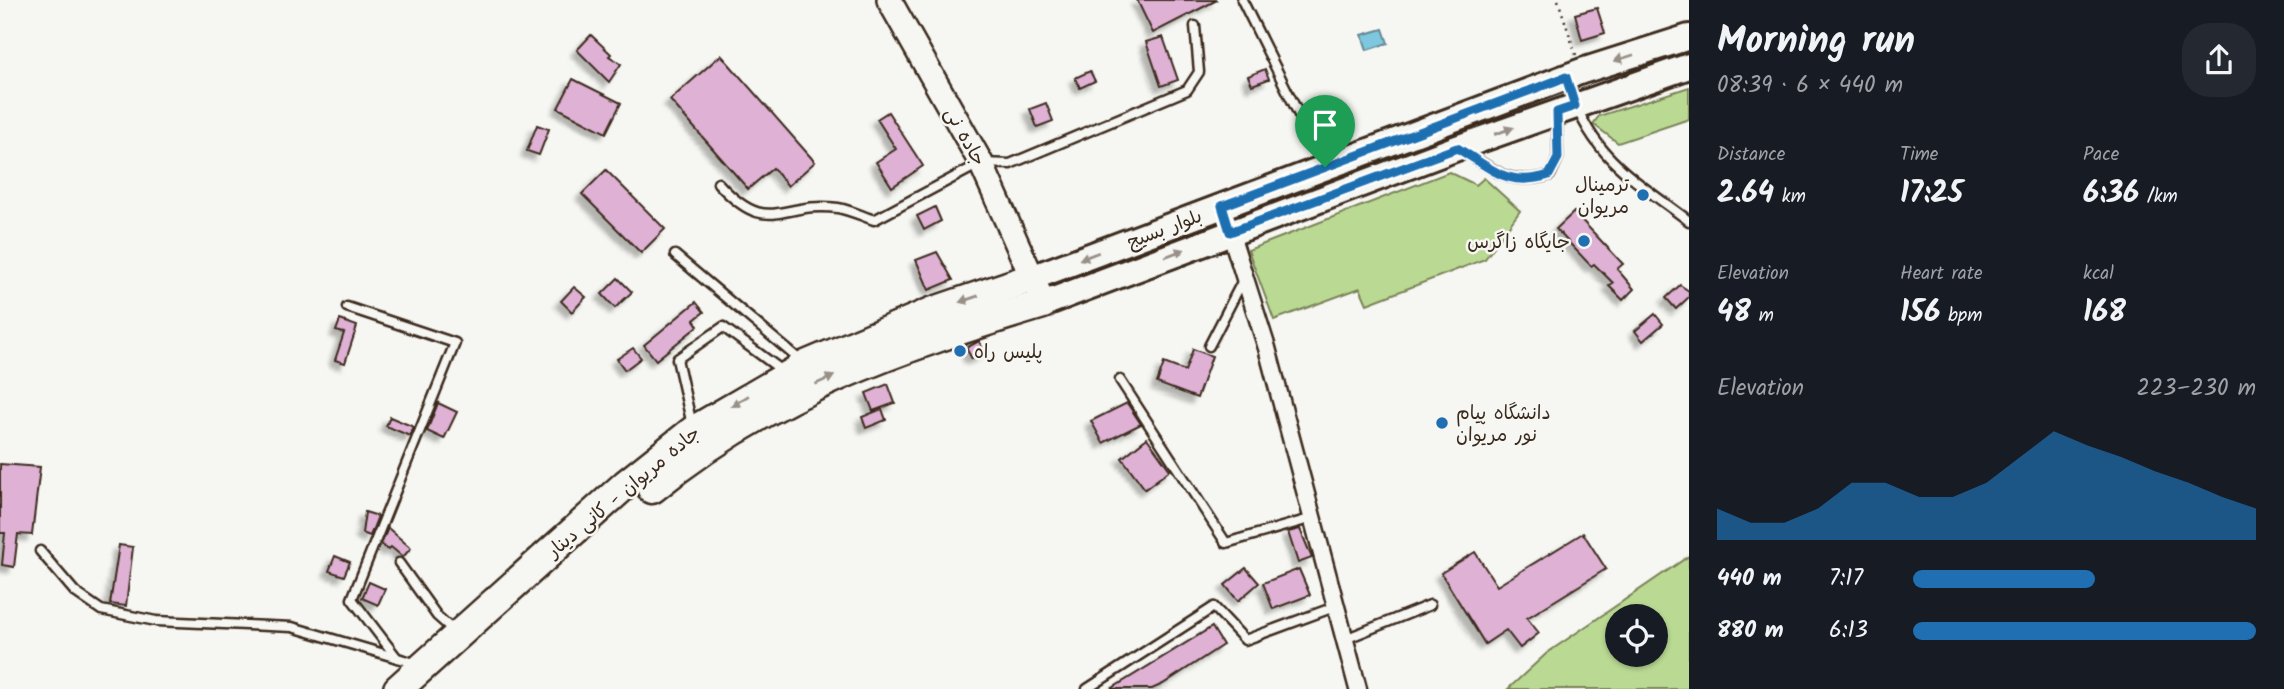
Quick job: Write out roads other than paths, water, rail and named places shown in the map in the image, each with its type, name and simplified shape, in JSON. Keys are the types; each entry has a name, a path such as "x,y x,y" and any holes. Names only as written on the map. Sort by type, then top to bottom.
{"highway":[{"name":"جاده مریوان - کانی دینار","path":"398,689 424,677 458,635 626,484 694,430 796,370 934,311 1034,277"},
{"path":"424,677 680,466 760,413 826,379 924,340 1043,304"}],"main road":[{"name":"جاده نی","path":"889,0 981,163 1034,277 1043,304"},
{"name":"بلوار بسیج","path":"1034,277 1574,74 1689,37"},
{"name":"بلوار بسیج","path":"1043,304 1457,148 1689,66"}],"street":[{"path":"1222,206 1313,518 1358,689"}],"lane":[{"path":"1242,0 1325,167"},
{"path":"719,183 739,206 760,214 837,208 874,220 981,163 1010,164 1186,90 1199,72 1195,26"},
{"path":"1457,148 1512,180 1530,181 1549,175 1558,158 1574,74"},
{"path":"1566,109 1608,158 1689,221"},
{"path":"675,255 796,370"},
{"path":"1209,346 1244,278"},
{"path":"347,307 455,343 352,598 397,658 424,677"},
{"path":"694,430 677,359 723,327 796,370"},
{"path":"1120,380 1226,543 1313,518"},
{"path":"40,551 75,592 101,610 156,621 292,627 397,658"},
{"path":"399,564 437,616 458,635"},
{"path":"1345,639 1430,605"},
{"path":"1087,689 1214,607 1245,640 1337,606"}],"water":[{"path":"1383,29 1388,43 1367,50 1362,35"}],"place":[{"name":"ترمینال مریوان","path":"1643,195"},
{"name":"جایگاه زاگرس","path":"1584,241"},
{"name":"پلیس راه","path":"960,351"},
{"name":"دانشگاه پیام نور مریوان","path":"1442,423"}]}
